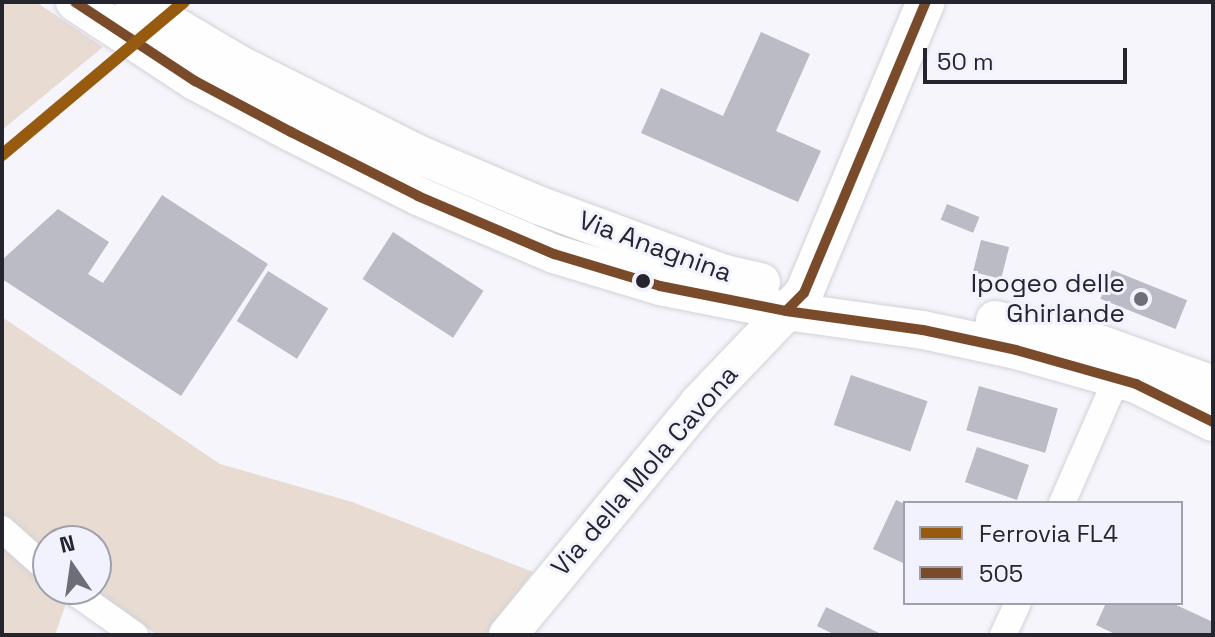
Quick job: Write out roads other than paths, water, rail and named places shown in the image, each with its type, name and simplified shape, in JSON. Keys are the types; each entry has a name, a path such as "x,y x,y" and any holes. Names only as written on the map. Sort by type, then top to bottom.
{"main road":[{"name":"Via Anagnina","path":"75,2 195,81 336,134"},
{"name":"Via Anagnina","path":"134,2 451,211 573,261 660,286 1037,328 1126,352 1213,385"},
{"path":"795,302 926,2"},
{"name":"Via Anagnina","path":"795,302 953,336 1117,378 1157,393 1213,422"},
{"name":"Via della Mola Cavona","path":"508,635 699,403 795,302"}],"street":[{"path":"1063,501 1117,378"},
{"path":"2,529 32,556"},
{"path":"93,605 135,635"},
{"path":"1003,635 1017,605"}],"rail line":[{"name":"FL4","path":"2,155 184,2"}],"place":[{"name":"Ipogeo delle Ghirlande","path":"1141,299"}]}
